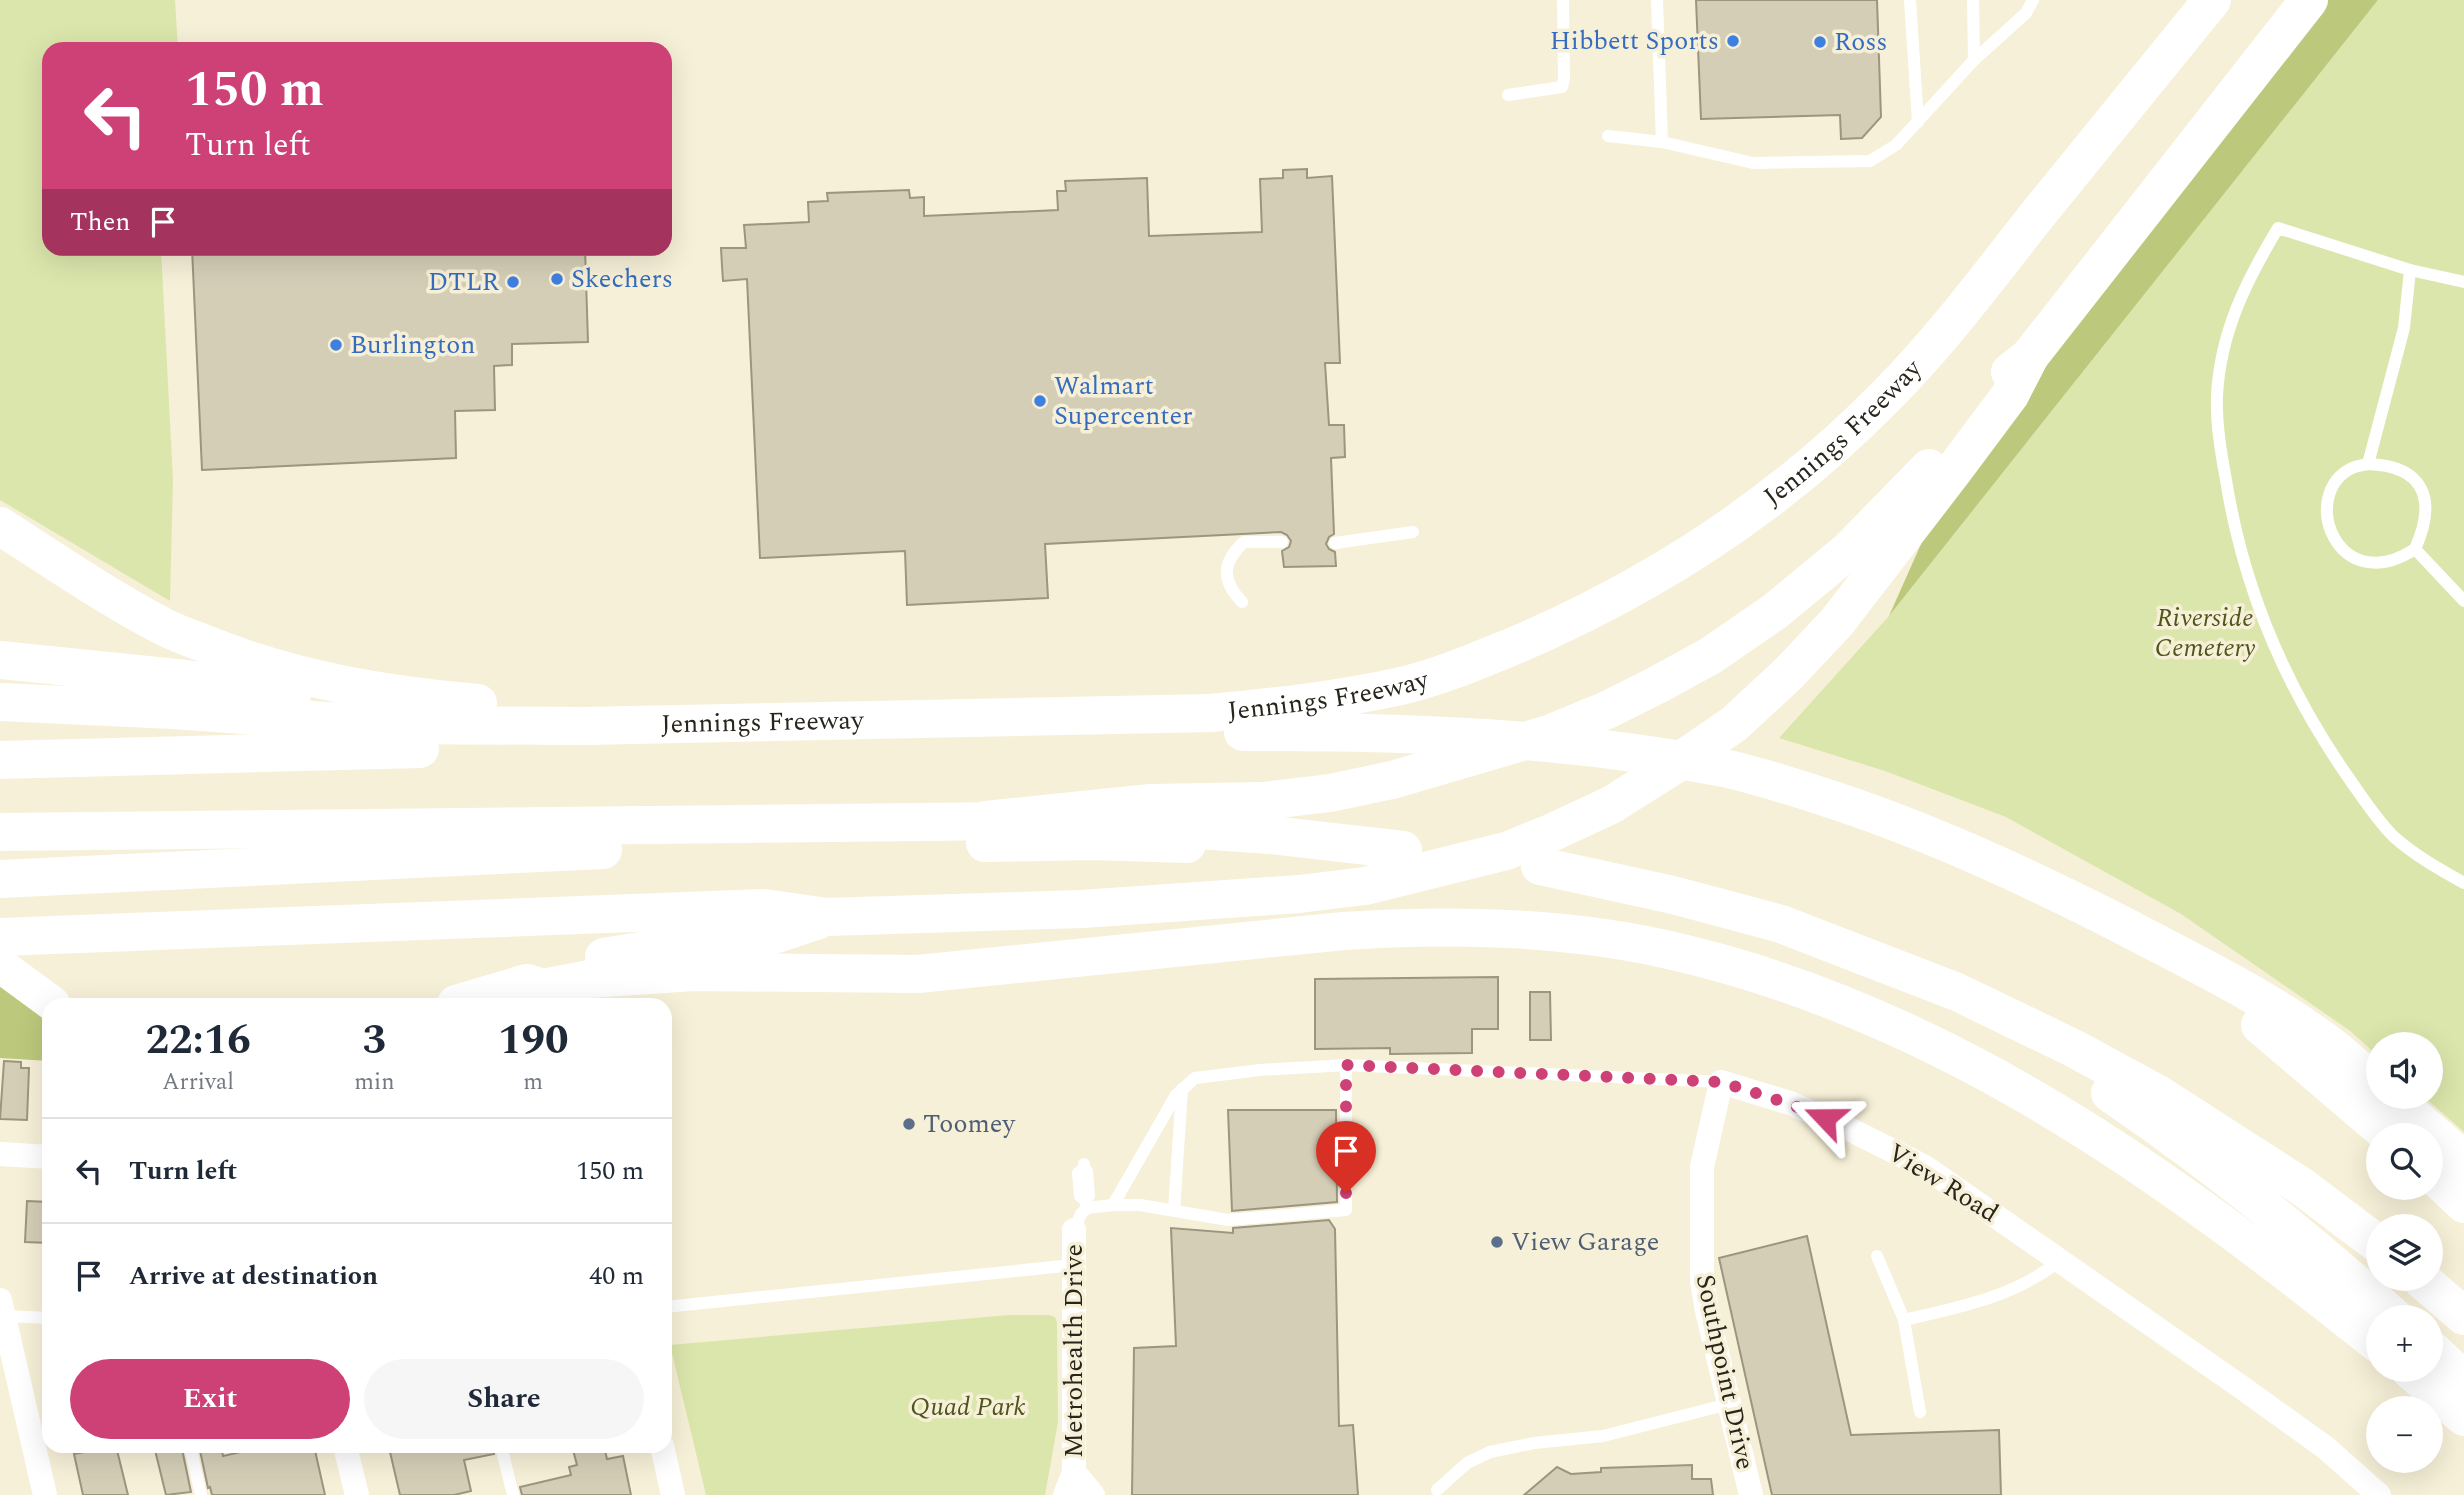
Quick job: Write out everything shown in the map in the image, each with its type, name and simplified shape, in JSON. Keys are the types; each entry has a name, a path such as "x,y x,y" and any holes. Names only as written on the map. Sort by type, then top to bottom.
{"highway":[{"name":"Jennings Freeway","path":"179,694 384,724 584,726 723,732 1211,713 1310,704 1404,685 1489,656 1566,623 1675,565 1747,516 1815,463 1886,397 1950,327 2099,137 2212,0"},
{"path":"1546,849 1734,724 1788,674 1837,622 2010,395 2030,356 2309,0"},
{"path":"986,820 1152,803 1262,801 1329,793 1392,780 1466,760 1549,734 1607,710 1710,656 1774,611 1848,551 1947,450 1998,381 2030,356"},
{"path":"0,526 165,628 255,664 318,681 434,699 723,732"},
{"path":"0,641 179,694"},
{"path":"0,660 179,694"},
{"path":"0,683 179,694"},
{"path":"0,702 179,694"},
{"path":"9,759 723,732 1402,733 1501,739 1617,751 1725,769 1790,786 1928,834 2072,899 2182,957 2290,1017 2328,1044 2366,1077"},
{"path":"0,832 784,825 986,820 1196,829 1404,850"},
{"path":"0,878 672,847 1096,841 1234,846 1270,835"},
{"path":"0,937 764,908 827,917 1082,909 1365,887 1506,851 1546,849 1673,895 1781,924 1957,992 2073,1048 2158,1094 2280,1172 2366,1235"},
{"path":"2072,899 2172,961 2270,1032 2375,1123"},
{"path":"518,991 543,971 608,956 688,943 765,938 827,917"},
{"path":"485,998 590,979 694,972 930,973 1402,927 1546,932 1679,952 1759,974 1860,1010 1951,1052 2013,1087 2184,1194 2280,1265 2366,1334"},
{"path":"1957,992 2181,1142 2254,1197 2380,1305"},
{"path":"2405,1109 2464,1160"},
{"path":"2443,1185 2464,1204"},
{"path":"2435,1291 2464,1316"},
{"path":"2443,1360 2464,1380"},
{"path":"2424,1382 2464,1417"}],"street":[{"path":"0,965 45,998"},
{"name":"View Road","path":"1721,1082 1790,1104 1843,1126 1925,1167 2062,1260 2326,1448 2379,1495"},
{"name":"Southpoint Drive","path":"1721,1082 1702,1167 1702,1281 1751,1495"},
{"path":"0,1154 42,1157"},
{"name":"Metrohealth Drive","path":"1065,1495 1074,1472 1074,1230"},
{"path":"2,1308 45,1495"},
{"path":"347,1453 357,1495"},
{"path":"664,1453 673,1495"},
{"name":"Metrohealth Drive","path":"1074,1472 1093,1495"}],"lane":[{"path":"1508,95 1562,87 1563,0"},
{"path":"1657,0 1662,142"},
{"path":"1910,0 1918,121"},
{"path":"1973,0 1974,60"},
{"path":"1608,136 1662,142 1753,163 1871,161 1896,145 1974,60 2026,13 2034,0"},
{"path":"2464,282 2410,270 2278,228 2246,282 2225,343 2217,396 2220,447 2233,526 2253,595 2309,716 2363,799 2393,835 2425,861 2464,883"},
{"path":"2368,464 2404,328 2410,270"},
{"path":"2368,464 2389,465 2404,471 2415,480 2423,493 2427,512 2424,530 2415,549 2399,560 2374,564 2358,560 2334,539 2327,523 2327,503 2335,482 2351,468 2368,464"},
{"path":"1335,543 1413,532"},
{"path":"1242,602 1234,593 1229,580 1226,566 1229,558 1244,542 1282,542"},
{"path":"2415,549 2464,601"},
{"path":"1086,1204 1140,1205 1228,1220 1346,1210 1346,1065"},
{"name":"View Road","path":"1182,1088 1195,1078 1260,1070 1346,1065 1721,1082"},
{"path":"1174,1211 1182,1088"},
{"path":"1113,1205 1182,1088"},
{"path":"1084,1166 1079,1173 1080,1196 1086,1204"},
{"path":"1074,1230 1086,1204"},
{"path":"1877,1256 1904,1320 1920,1412"},
{"path":"1904,1320 1974,1304 2022,1287 2062,1260"},
{"path":"672,1306 1073,1265"},
{"path":"2,1308 42,1317"},
{"path":"1437,1490 1467,1463 1490,1452 1534,1443 1603,1436 1729,1404"},
{"path":"192,1453 201,1495"},
{"path":"503,1453 513,1495"}],"green space":[{"path":"0,0 175,0 178,42 42,42 42,256 161,256 173,480 170,601 0,500"},
{"path":"2309,0 2378,0 1889,616 1954,470"},
{"name":"Riverside Cemetery","path":"2378,0 2464,0 2464,1132 2438,1109 2443,1109 2443,1032 2366,1032 2366,1045 2349,1030 2181,914 2006,817 1885,771 1779,738 1889,616"},
{"path":"0,965 42,998 42,1061 0,1058"},
{"name":"Quad Park","path":"1009,1315 1055,1317 1058,1422 1045,1495 706,1495 672,1345"}],"building":[{"path":"1696,0 1877,0 1881,117 1862,138 1841,139 1840,115 1701,119"},
{"name":"Walmart Supercenter","path":"1307,169 1307,178 1332,176 1340,363 1325,363 1329,425 1344,425 1345,457 1331,458 1334,534 1326,544 1335,552 1336,566 1284,567 1282,551 1289,547 1291,541 1281,532 1045,544 1048,598 907,605 905,551 760,558 747,279 723,281 721,248 746,248 744,225 809,222 808,202 828,201 827,193 909,190 910,198 924,197 924,216 1058,210 1057,191 1066,191 1065,181 1147,178 1149,236 1262,232 1260,179 1283,178 1283,170"},
{"path":"192,256 585,256 588,342 512,344 512,365 494,366 495,410 455,411 456,458 202,470"},
{"path":"1498,977 1498,1029 1472,1029 1472,1053 1390,1054 1390,1048 1315,1049 1315,979"},
{"path":"1530,992 1550,992 1551,1040 1530,1040"},
{"path":"4,1061 21,1062 21,1068 29,1068 27,1120 0,1119"},
{"path":"1228,1110 1336,1110 1337,1202 1232,1211"},
{"path":"27,1201 42,1202 42,1243 25,1242"},
{"path":"1329,1220 1335,1229 1339,1426 1353,1425 1358,1495 1132,1495 1134,1348 1176,1346 1171,1228 1233,1233 1233,1228"},
{"path":"1807,1236 1851,1435 1999,1430 2001,1495 1772,1495 1719,1258"},
{"path":"118,1453 128,1495 83,1495 74,1454"},
{"path":"156,1453 183,1453 191,1492 166,1495"},
{"path":"200,1453 222,1453 223,1456 236,1453 316,1453 325,1495 212,1495 210,1487 208,1488"},
{"path":"390,1453 494,1453 464,1460 471,1491 454,1495 400,1495"},
{"path":"574,1453 606,1453 607,1459 623,1456 631,1495 522,1495 520,1487 571,1475 569,1467 577,1465"},
{"path":"1692,1465 1692,1479 1711,1479 1713,1495 1524,1495 1557,1467 1571,1474 1601,1472 1601,1468"}],"place":[{"name":"Hibbett Sports","path":"1733,41"},
{"name":"Ross","path":"1820,42"},
{"name":"Skechers","path":"557,279"},
{"name":"DTLR","path":"513,282"},
{"name":"Burlington","path":"336,345"},
{"name":"Walmart Supercenter","path":"1040,401"},
{"name":"Toomey","path":"909,1124"},
{"name":"View Garage","path":"1497,1242"}],"route":[{"path":"1346,1193 1346,1065 1721,1082 1825,1118"}]}
